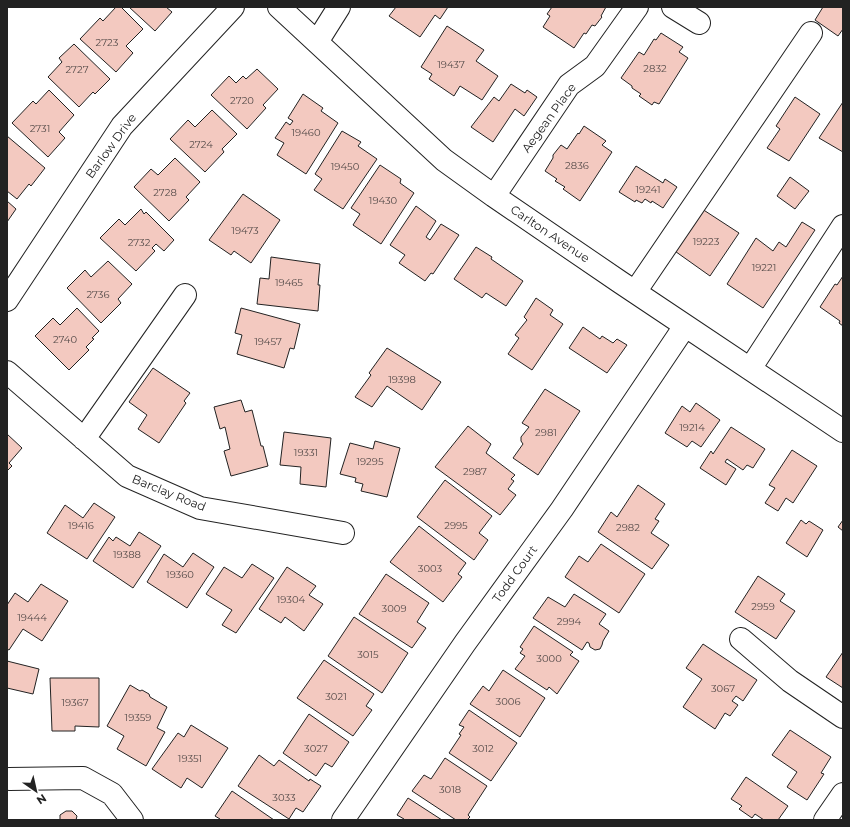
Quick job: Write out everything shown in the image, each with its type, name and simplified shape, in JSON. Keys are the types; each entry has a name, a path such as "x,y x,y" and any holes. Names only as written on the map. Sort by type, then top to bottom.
{"street":[{"name":"Barlow Drive","path":"7,300 122,126 233,7"},
{"name":"Carlton Avenue","path":"279,7 444,160 634,292 843,432"},
{"path":"316,42 339,7"},
{"name":"Aegean Place","path":"494,196 569,85 595,66 637,7"},
{"path":"673,7 699,23"},
{"path":"634,292 811,33"},
{"path":"750,370 843,226"},
{"path":"84,439 185,295"},
{"name":"Todd Court","path":"343,820 465,643 562,509 685,326"},
{"name":"Barclay Road","path":"7,372 127,476 200,508 343,533"},
{"path":"741,639 790,681 843,717"},
{"path":"9,779 83,778 112,794 132,820"},
{"path":"832,817 843,794"}],"building":[{"path":"116,7 121,7 143,29 126,46 133,53 116,72 80,39 100,18 103,21"},
{"path":"129,7 166,7 172,12 155,31"},
{"path":"396,7 448,7 440,19 435,15 420,37 389,16"},
{"path":"552,7 606,7 601,16 602,17 595,26 592,25 586,34 584,33 574,48 543,27 550,16 547,14"},
{"path":"823,7 843,7 843,29 838,36 815,20"},
{"path":"447,26 484,50 476,61 498,76 482,100 460,86 454,96 429,79 432,74 421,67"},
{"path":"661,33 683,47 679,52 688,58 659,104 654,102 652,105 639,96 641,94 621,78 639,52 644,55 654,39 656,40"},
{"path":"74,44 110,79 95,94 93,92 79,107 48,77 62,62 59,58"},
{"path":"257,69 278,89 263,105 266,108 247,129 211,95 229,76 236,83 243,76 246,79"},
{"path":"511,84 525,93 527,90 537,97 524,116 515,109 493,142 471,127 494,97 499,101"},
{"path":"49,90 74,115 59,132 65,138 48,157 12,123 33,101 36,104"},
{"path":"303,94 323,108 321,111 338,123 306,174 277,155 284,143 275,138 286,122 290,125 293,121 288,118"},
{"path":"795,97 820,114 789,161 767,148 780,129 776,126"},
{"path":"843,102 843,152 819,138"},
{"path":"212,110 237,134 222,149 224,152 205,172 170,139 188,120 195,127"},
{"path":"584,126 606,141 602,145 612,152 580,201 563,189 565,187 555,181 557,179 545,171 553,158 553,155 561,145 567,149"},
{"path":"342,131 361,142 358,146 377,159 343,209 314,190 322,179 315,174"},
{"path":"7,136 45,168 31,186 29,184 17,199 7,191"},
{"path":"175,158 200,182 186,197 189,200 169,221 134,187 151,169 158,175"},
{"path":"380,165 401,179 400,183 414,193 381,244 353,225 360,214 351,208"},
{"path":"636,166 663,183 665,179 677,187 663,208 652,201 651,203 645,199 642,203 636,200 635,202 619,192"},
{"path":"790,177 809,191 795,209 777,196"},
{"path":"243,194 280,220 251,263 234,251 231,255 209,240"},
{"path":"7,201 16,209 7,222"},
{"path":"416,206 436,221 426,237 430,240 441,224 459,235 433,274 431,273 425,281 399,263 405,255 390,245"},
{"path":"699,207 739,233 710,276 672,249"},
{"path":"141,209 144,214 146,212 174,240 164,251 156,244 152,248 155,251 136,271 100,238 119,219 125,225"},
{"path":"802,222 815,230 763,308 727,284 756,238 773,251 779,242 786,247"},
{"path":"476,247 492,257 491,259 523,281 506,306 486,293 482,298 454,279"},
{"path":"271,257 320,264 318,311 257,304 260,278 269,279"},
{"path":"108,261 132,284 118,299 121,303 101,323 67,288 85,270 91,277"},
{"path":"843,276 843,326 839,323 840,321 820,307 835,284 837,285"},
{"path":"536,298 553,310 550,315 563,324 532,370 508,354 519,338 515,335 527,320 524,317"},
{"path":"77,308 99,331 86,347 89,350 69,370 35,336 53,318 60,325"},
{"path":"241,308 300,324 294,349 290,348 284,368 237,354 242,335 235,333"},
{"path":"583,327 600,339 602,336 613,343 617,339 627,345 607,373 569,348"},
{"path":"387,348 441,382 422,410 387,386 372,407 355,397 371,375 369,373"},
{"path":"153,368 190,393 184,401 186,403 159,443 138,429 147,415 129,402"},
{"path":"545,389 580,411 538,475 513,458 523,444 521,437 529,427 522,423"},
{"path":"241,400 245,412 252,410 261,446 263,446 268,466 231,476 224,451 230,449 225,427 220,429 214,407"},
{"path":"696,403 720,420 701,447 692,441 687,447 665,433 682,406 690,412"},
{"path":"468,426 491,444 486,453 515,475 511,479 514,481 508,489 516,495 500,515 435,467"},
{"path":"731,427 765,449 753,468 747,465 743,470 727,459 725,462 736,469 726,485 700,468 711,451 713,454"},
{"path":"284,432 331,438 326,487 300,484 301,467 280,465"},
{"path":"7,434 22,448 9,463 12,466 7,471"},
{"path":"375,441 400,448 387,497 361,491 363,484 355,482 356,478 340,474 350,443 373,449"},
{"path":"792,450 817,466 793,503 786,498 778,511 765,503 775,488 769,485"},
{"path":"445,480 492,516 479,533 488,540 474,560 417,517"},
{"path":"638,485 665,504 655,519 659,521 651,533 669,545 652,569 598,532 611,512 617,517"},
{"path":"94,503 115,517 87,559 47,533 65,505 83,518"},
{"path":"801,520 806,524 809,521 823,530 807,557 786,543"},
{"path":"843,520 843,531 838,527"},
{"path":"419,526 466,563 458,574 462,577 443,602 390,562"},
{"path":"139,532 161,546 133,588 93,561 109,537 113,541 116,537 130,546"},
{"path":"601,544 645,574 619,613 565,577 579,556 588,562"},
{"path":"193,553 214,567 187,608 147,582 164,554 183,567"},
{"path":"252,564 274,578 236,633 222,625 232,610 206,594 224,567 242,578"},
{"path":"287,567 316,586 309,595 323,604 304,631 285,617 281,623 259,609"},
{"path":"386,574 429,603 417,622 426,628 412,648 359,614"},
{"path":"758,576 785,594 780,601 795,611 776,639 735,612"},
{"path":"41,584 68,601 42,641 23,629 9,650 7,649 7,605 15,593 28,602"},
{"path":"574,594 606,614 599,624 609,631 600,649 595,650 590,647 589,643 587,642 582,650 533,618 548,597 565,607"},
{"path":"354,617 408,653 382,693 328,656"},
{"path":"534,626 573,652 570,655 579,661 557,694 549,687 547,690 515,669 525,656 520,653 523,649 520,647"},
{"path":"703,644 757,680 743,701 736,696 732,701 738,705 730,716 725,713 715,729 683,707 702,679 686,668"},
{"path":"843,652 843,688 826,677"},
{"path":"324,660 374,694 366,706 372,710 353,736 297,698"},
{"path":"7,661 39,669 33,694 7,688"},
{"path":"503,670 545,698 520,737 470,704 483,686 489,691"},
{"path":"50,678 99,678 99,727 75,726 75,731 52,731"},
{"path":"130,685 149,694 150,697 167,707 157,728 165,732 146,766 117,749 124,736 107,726"},
{"path":"469,710 517,743 491,781 449,753 461,735 459,734 464,727 459,725"},
{"path":"309,714 349,742 332,767 325,763 316,776 283,753"},
{"path":"191,725 228,748 202,788 187,778 181,788 152,769 178,733 184,737"},
{"path":"790,730 831,757 821,773 824,774 807,800 787,787 797,772 772,755"},
{"path":"259,755 274,766 279,760 309,781 310,779 321,786 303,812 296,808 289,819 238,786"},
{"path":"445,758 487,786 468,815 470,817 467,820 456,820 412,791 424,775 431,779"},
{"path":"746,777 788,806 778,820 764,820 755,814 752,818 739,809 742,806 731,799"},
{"path":"232,791 274,820 219,820 220,819 215,816"},
{"path":"408,798 442,820 404,820 397,815"},
{"path":"66,811 72,811 77,816 76,820 59,820 60,815"}]}
